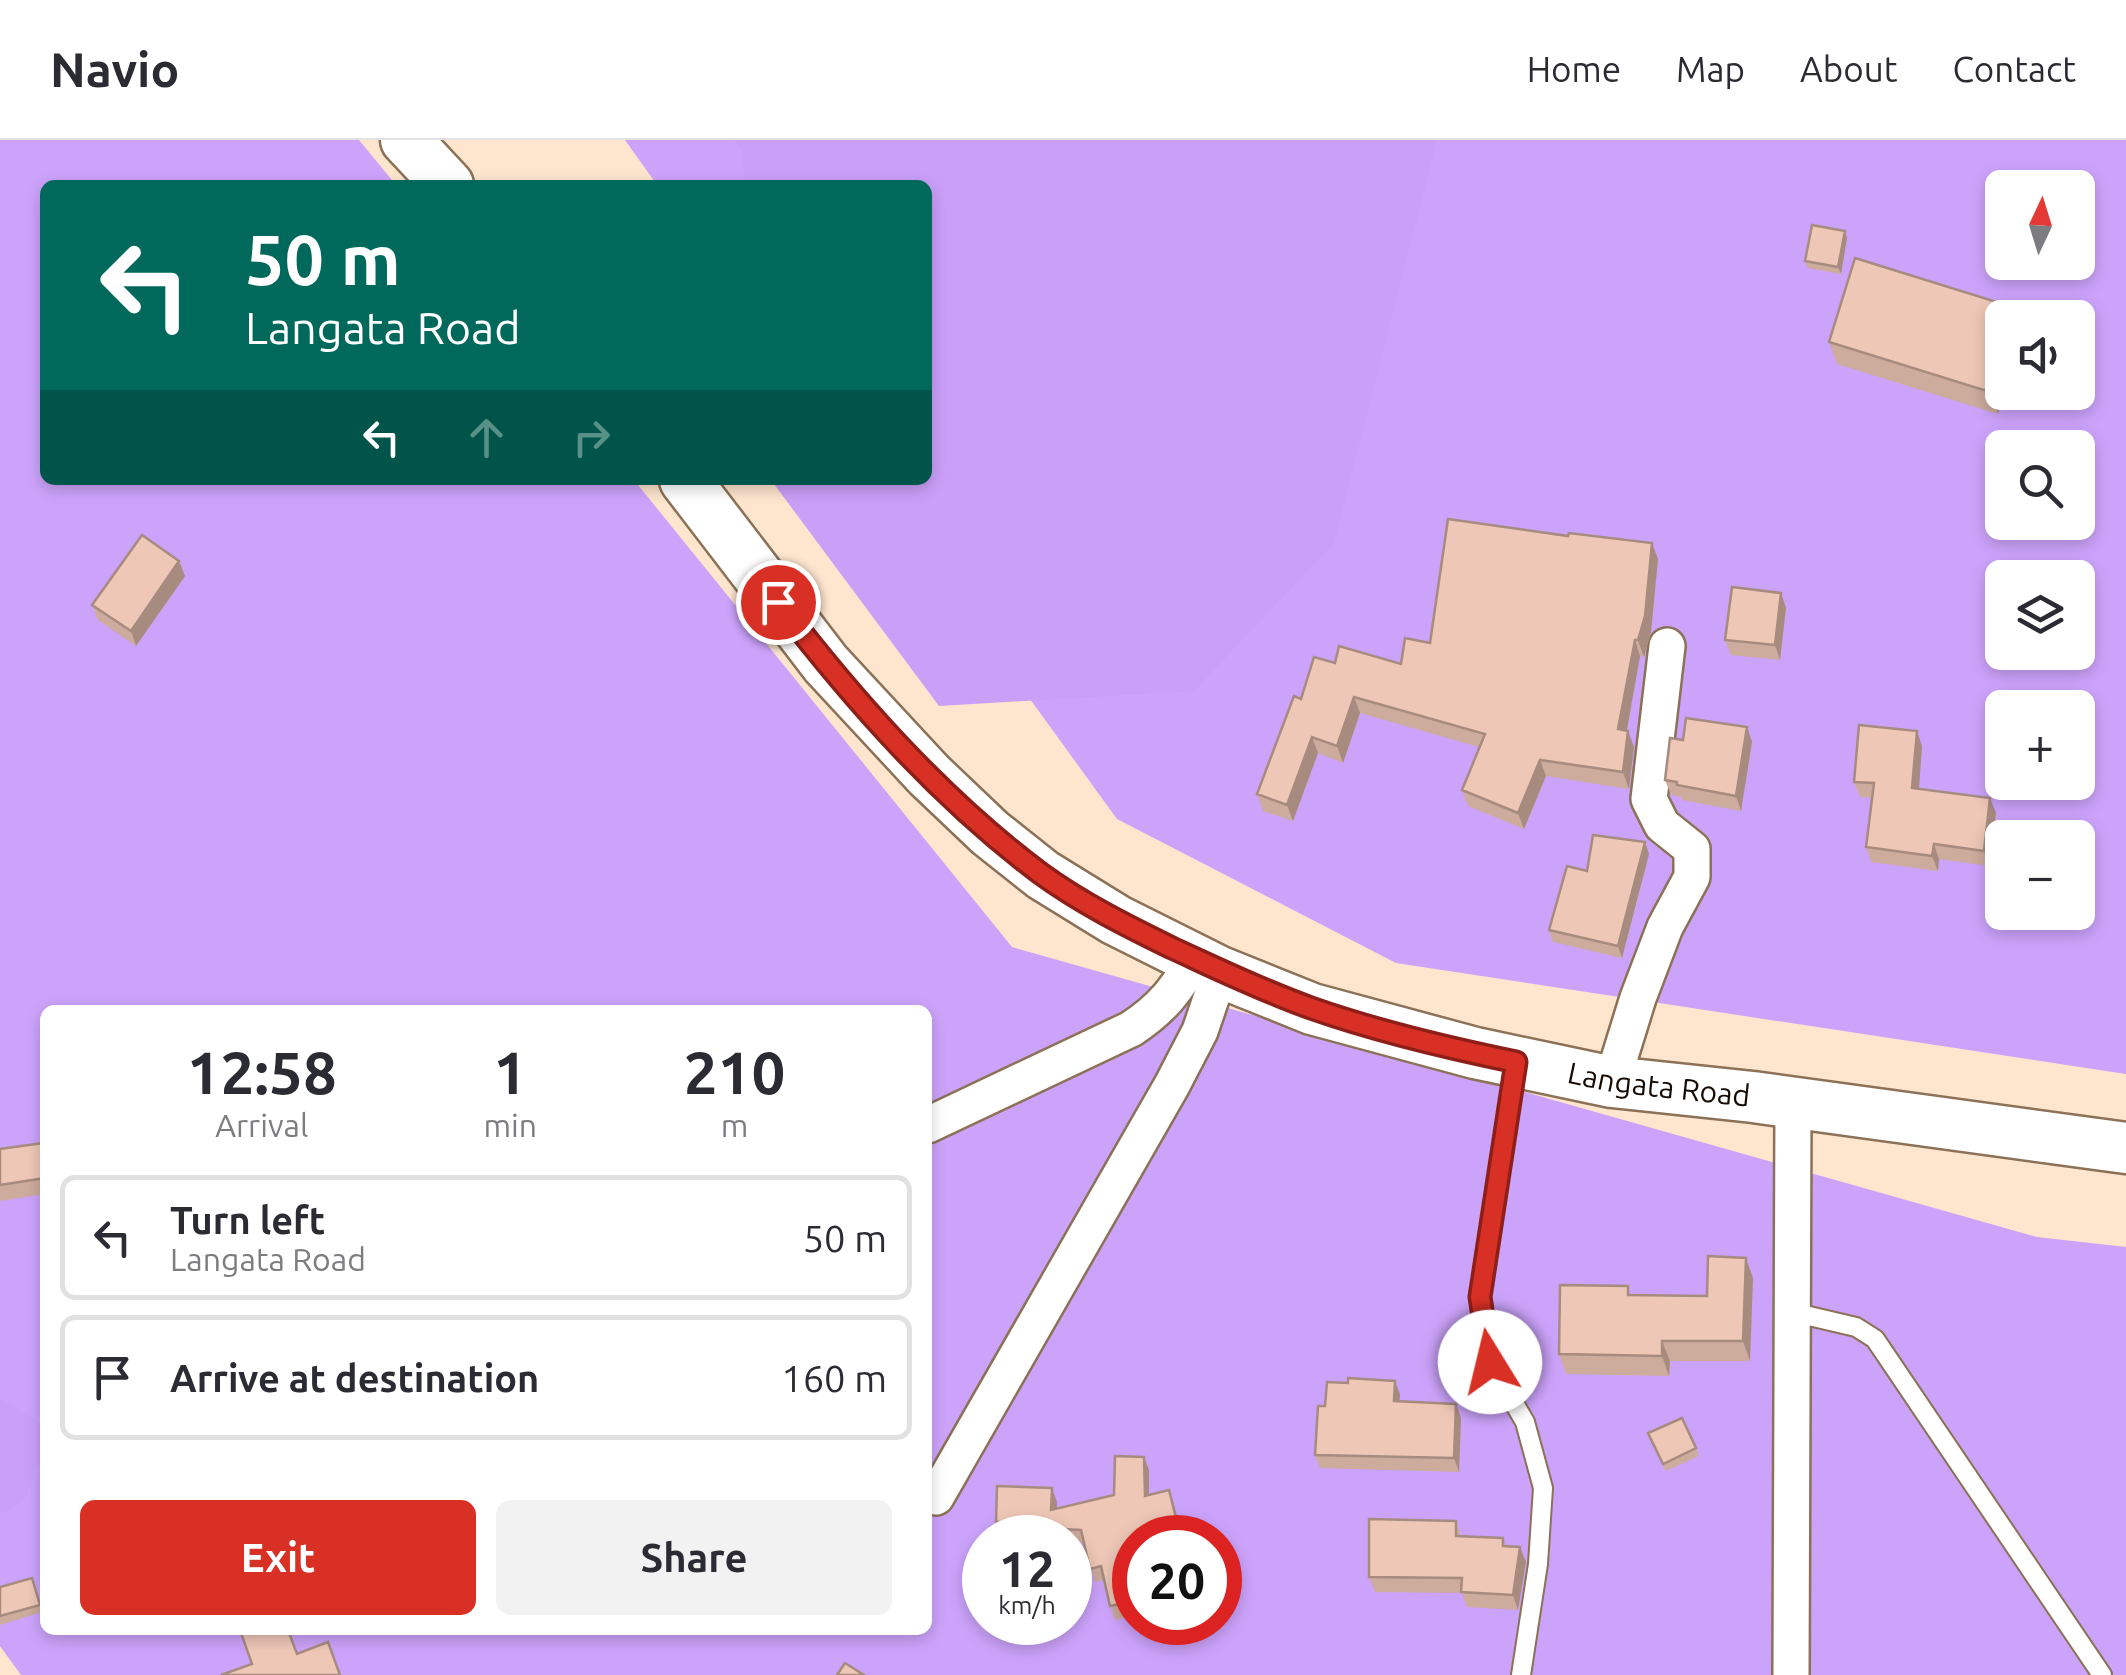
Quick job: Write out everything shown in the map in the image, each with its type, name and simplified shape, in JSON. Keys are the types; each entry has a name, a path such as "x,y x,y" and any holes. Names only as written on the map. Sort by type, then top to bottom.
{"main road":[{"path":"406,140 443,180"},
{"path":"450,140 472,180"},
{"name":"Langata Road","path":"688,485 826,664 929,775 978,821 1043,875 1116,920 1208,965 1312,1009 1516,1062 1612,1082 2126,1148"}],"street":[{"path":"1612,1082 1665,927 1692,877 1692,848 1662,825 1649,799 1667,646"},
{"path":"932,1123 1130,1029 1154,1014 1208,965"},
{"path":"936,1497 1200,1031 1208,965"},
{"path":"1791,1675 1793,1103"}],"lane":[{"path":"1516,1062 1480,1297 1490,1362 1525,1422 1543,1488 1538,1564 1521,1675"},
{"path":"1792,1312 1856,1327 1874,1340 2102,1675"}],"shaded area":[{"path":"0,140 359,140 392,180 40,180 40,485 638,485 1012,947 2037,1237 2126,1247 2126,1675 21,1675 0,1646"},
{"path":"625,140 2126,140 2126,1074 1396,963 1117,819 875,485 932,485 932,180 653,180"},
{"path":"734,140 1437,140 1334,543 1194,691 939,706 775,485 932,485 932,180 744,180 743,151"},
{"path":"0,1398 40,1423 40,1466 36,1465 24,1501 0,1514"}],"building":[{"path":"1812,225 1845,231 1838,267 1805,261"},
{"path":"1855,258 1990,300 1985,300 1985,390 1829,342"},
{"path":"1448,519 1652,543 1645,616 1635,640 1618,729 1628,731 1623,772 1540,760 1518,813 1462,790 1485,734 1354,697 1337,746 1312,737 1287,805 1257,794 1294,696 1301,699 1314,657 1335,663 1339,646 1401,664 1405,638 1430,643"},
{"path":"142,535 179,561 131,631 92,605"},
{"path":"1732,587 1781,593 1775,645 1725,640"},
{"path":"1686,718 1747,727 1736,796 1665,780 1670,738 1683,740"},
{"path":"1859,725 1917,731 1912,788 1990,800 1984,851 1934,844 1932,856 1866,847 1874,783 1854,782"},
{"path":"1593,835 1645,842 1618,946 1549,930 1567,866 1587,871"},
{"path":"40,1143 40,1179 0,1185 0,1149"},
{"path":"1708,1256 1746,1258 1743,1341 1662,1341 1662,1356 1559,1354 1560,1285 1628,1286 1628,1295 1707,1296"},
{"path":"1348,1378 1395,1381 1394,1401 1456,1404 1454,1458 1315,1455 1318,1406 1325,1406 1327,1382 1348,1383"},
{"path":"1682,1418 1696,1448 1663,1464 1648,1433"},
{"path":"1115,1456 1144,1457 1145,1496 1169,1490 1175,1515 1112,1515 1110,1606 1101,1566 1092,1568 1092,1515 996,1515 997,1486 1052,1488 1051,1510 1114,1495"},
{"path":"1369,1519 1456,1521 1456,1536 1503,1538 1503,1546 1520,1547 1513,1595 1461,1592 1462,1578 1369,1577"},
{"path":"32,1578 40,1605 0,1616 0,1587"},
{"path":"242,1635 290,1635 297,1654 328,1642 340,1675 221,1675 252,1664"},
{"path":"845,1663 864,1675 837,1675"}],"route":[{"path":"778,602 826,664 929,775 990,833 1043,875 1116,920 1220,972 1312,1009 1516,1062 1480,1297 1490,1362"}]}
